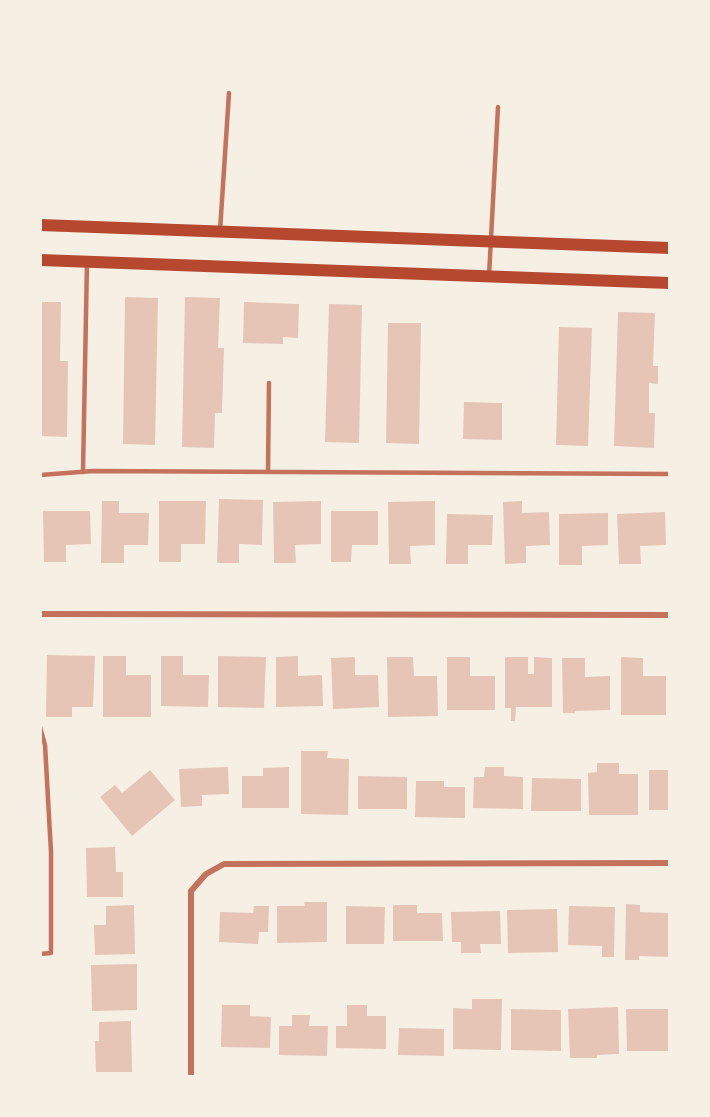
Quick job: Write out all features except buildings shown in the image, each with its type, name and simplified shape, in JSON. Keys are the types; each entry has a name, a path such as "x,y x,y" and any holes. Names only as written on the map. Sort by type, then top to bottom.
{"main road":[{"path":"40,225 669,248"},
{"path":"40,260 669,283"}],"street":[{"path":"40,614 669,615"},
{"path":"191,1077 191,891 206,874 224,864 669,863"}],"lane":[{"path":"220,231 229,93"},
{"path":"489,276 498,107"},
{"path":"83,472 87,262"},
{"path":"268,472 269,383"},
{"path":"40,475 83,472 669,474"},
{"path":"40,727 45,745 47,768 51,852 51,952 40,954"}]}
